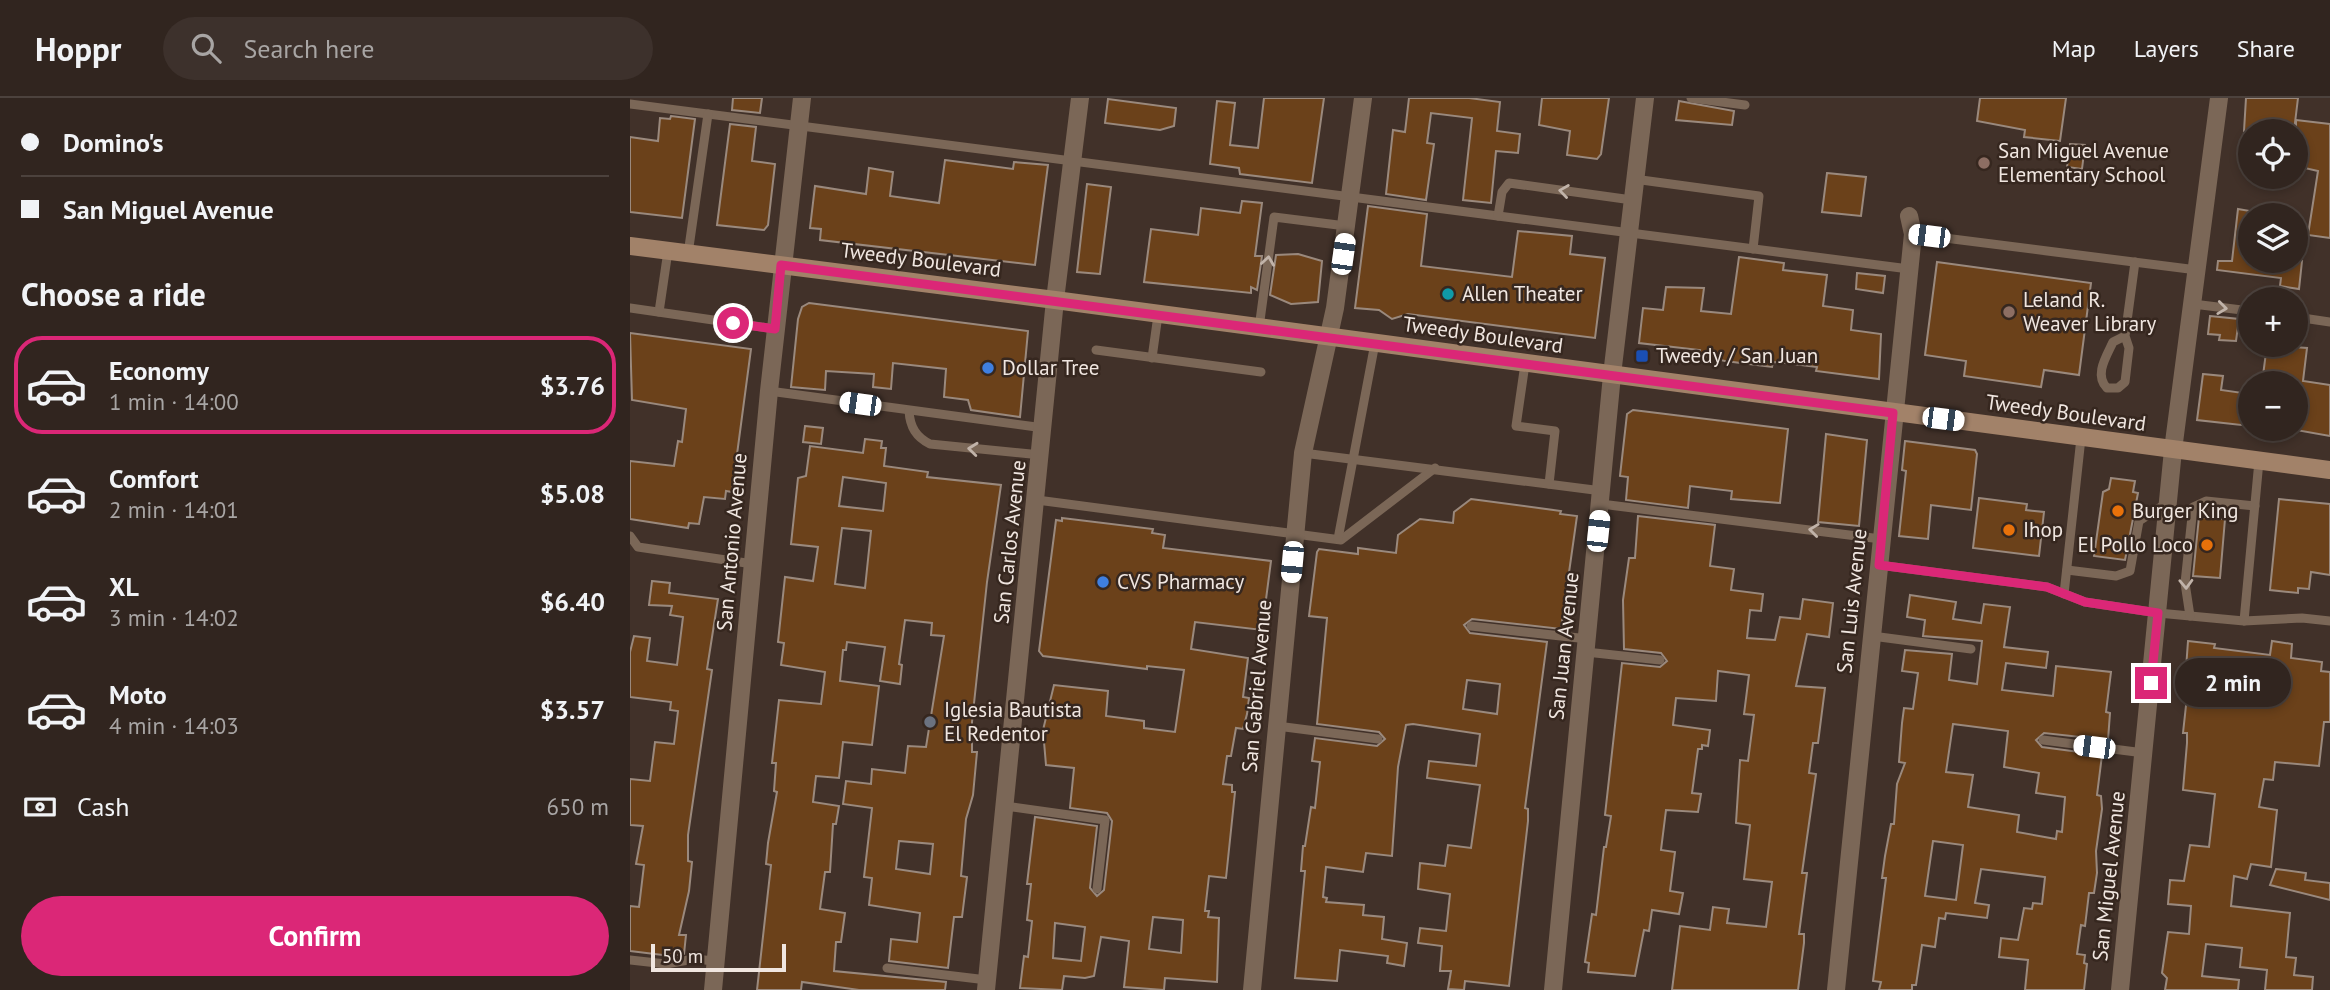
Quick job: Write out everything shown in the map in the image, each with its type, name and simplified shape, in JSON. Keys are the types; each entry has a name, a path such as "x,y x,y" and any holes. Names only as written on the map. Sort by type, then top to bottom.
{"main road":[{"name":"Tweedy Boulevard","path":"630,246 2330,470"}],"street":[{"name":"San Antonio Avenue","path":"713,990 781,265 802,98"},
{"name":"San Carlos Avenue","path":"987,985 1055,300 1080,98"},
{"name":"San Gabriel Avenue","path":"1252,990 1303,453 1335,308 1363,98"},
{"name":"San Juan Avenue","path":"1553,990 1612,375 1645,98"},
{"name":"San Miguel Avenue","path":"2120,990 2173,450 2219,98"},
{"name":"San Luis Avenue","path":"1836,990 1909,269 1911,225"}],"lane":[{"path":"1691,98 1745,105"},
{"path":"630,104 1909,269"},
{"path":"688,254 708,114"},
{"path":"1634,179 1759,196 1753,249"},
{"path":"1498,216 1502,192 1509,183 1632,200"},
{"path":"1259,328 1274,217 1346,226"},
{"path":"1911,225 2197,270"},
{"path":"659,312 668,251"},
{"path":"2124,336 2112,342 2101,372 2102,382 2107,388 2118,388 2125,382 2129,348 2124,336 2134,262"},
{"path":"2193,304 2238,310"},
{"path":"630,308 775,329"},
{"path":"1152,358 1158,315"},
{"path":"2308,319 2330,322"},
{"path":"1338,539 1352,457 1366,405 1375,343"},
{"path":"1096,350 1261,372"},
{"path":"1525,363 1516,426 1555,431 1549,484"},
{"path":"769,391 1044,428"},
{"path":"909,411 912,428 920,439 930,444 1041,455"},
{"path":"2064,594 2081,438"},
{"path":"1303,453 1352,457 1549,484 1602,497 1881,539"},
{"path":"2244,621 2259,461"},
{"path":"1037,500 1338,539 1435,468"},
{"path":"2190,616 2185,583 2193,507 2206,501 2255,506"},
{"path":"2067,570 2116,576 2130,572 2139,521 2168,503"},
{"path":"630,536 638,547 753,564"},
{"path":"1879,565 2047,587 2085,602 2158,613 2244,621 2302,618 2330,621"},
{"path":"1471,626 1660,660"},
{"path":"1872,636 1971,649"},
{"path":"1277,726 1378,739"},
{"path":"2043,740 2144,753"},
{"path":"1005,806 1105,820 1097,889"},
{"path":"630,960 666,964 694,959 715,961"},
{"path":"887,968 987,985"}],"building":[{"path":"733,98 762,98 760,113 732,110"},
{"path":"1264,98 1324,98 1312,183 1240,174 1239,168 1210,164 1217,101 1235,103 1230,145 1258,148"},
{"path":"1409,98 1469,98 1500,102 1497,131 1520,134 1518,153 1496,151 1491,203 1463,200 1472,118 1431,113 1427,143 1434,144 1426,200 1386,194 1393,130 1405,132"},
{"path":"1542,98 1609,98 1601,154 1597,159 1567,155 1570,131 1539,125"},
{"path":"1980,98 2066,98 2060,141 2024,137 2025,130 1977,121"},
{"path":"2246,98 2298,98 2295,119 2245,119"},
{"path":"1108,99 1176,108 1174,126 1160,130 1105,123"},
{"path":"1679,101 1734,111 1732,125 1676,120"},
{"path":"671,116 695,119 682,218 630,212 630,137 658,141 660,118 670,119"},
{"path":"2308,121 2330,124 2330,238 2308,235 2318,171 2308,169"},
{"path":"730,124 756,127 752,161 775,164 768,225 764,230 717,225"},
{"path":"2070,144 2085,145 2082,169 2067,167"},
{"path":"945,160 1013,169 1014,162 1048,165 1035,265 820,240 821,229 810,228 815,186 866,194 869,168 893,172 890,196 939,203"},
{"path":"1827,173 1866,177 1861,216 1822,212"},
{"path":"1087,184 1111,187 1100,274 1077,272"},
{"path":"1242,201 1262,203 1255,256 1262,256 1257,290 1251,287 1251,293 1144,282 1151,229 1198,235 1201,208 1240,213"},
{"path":"1368,206 1427,214 1421,266 1512,277 1518,231 1572,236 1570,254 1605,258 1595,338 1408,314 1392,319 1379,310 1355,308"},
{"path":"2238,209 2238,273 2217,270 2218,261 2232,261"},
{"path":"1298,254 1322,261 1318,302 1291,304 1270,295 1276,255"},
{"path":"1739,257 1784,263 1783,270 1827,275 1823,306 1853,310 1851,330 1881,334 1879,379 1816,371 1817,367 1785,363 1773,362 1772,367 1725,361 1699,355 1700,350 1639,343 1643,308 1663,310 1666,287 1704,288 1701,311 1731,314"},
{"name":"Leland R. Weaver Library","path":"1937,262 2091,283 2079,375 2044,370 2041,387 1964,376 1966,361 1925,355"},
{"path":"1857,273 1885,276 1883,293 1856,289"},
{"path":"2241,273 2301,273 2299,287 2280,286 2281,278"},
{"path":"809,303 1028,331 1020,417 971,410 968,400 944,397 946,369 893,363 891,389 873,387 874,374 826,371 825,390 791,387 798,319 802,307"},
{"path":"2210,316 2238,319 2236,341 2219,340 2220,335 2208,334"},
{"path":"630,333 751,349 732,492 726,491 725,499 704,497 699,524 689,523 688,528 630,519 630,461 674,466 678,441 682,442 686,409 632,400"},
{"path":"2265,357 2306,357 2304,371 2264,371"},
{"path":"2203,374 2223,376 2221,390 2238,392 2238,425 2197,420"},
{"path":"2308,382 2330,385 2330,436 2308,432"},
{"path":"1633,410 1788,429 1780,503 1731,499 1732,491 1690,486 1688,508 1626,500 1628,477 1620,476 1627,414"},
{"path":"805,426 823,428 821,444 803,442"},
{"path":"1826,434 1867,440 1859,526 1818,522"},
{"path":"865,439 882,441 881,448 886,448 884,466 928,472 927,477 1001,485 987,582 972,722 972,752 977,752 973,795 966,819 961,876 967,877 962,917 954,917 948,968 889,961 891,939 917,942 920,913 869,905 872,878 864,877 872,808 843,804 846,781 871,784 872,769 905,773 908,746 926,747 944,636 931,635 932,623 905,620 899,664 902,665 900,684 880,681 885,647 847,642 846,650 843,650 840,681 879,686 872,745 843,742 839,778 816,776 813,802 839,806 836,824 833,824 830,872 825,872 820,909 845,913 841,942 836,942 834,971 946,982 945,990 859,990 802,982 801,990 757,990 771,865 766,864 768,843 777,792 774,791 776,763 772,763 779,700 821,704 825,672 781,665 784,643 778,642 785,577 813,581 818,547 791,544 798,478 806,476 810,446 863,453","holes":["843,477 886,483 883,511 839,506","842,528 871,531 865,588 835,584","899,841 933,844 930,874 896,869"]},
{"path":"1905,441 1975,450 1977,454 1971,510 1931,505 1928,539 1899,536 1906,471 1902,470"},
{"name":"Burger King","path":"2111,478 2135,481 2133,492 2138,493 2125,560 2094,556 2103,492 2109,489"},
{"name":"Ihop","path":"1979,498 2027,504 2026,510 2044,512 2039,556 1973,548"},
{"path":"1471,499 1561,511 1560,514 1577,516 1561,629 1472,619 1464,625 1470,633 1547,642 1525,808 1528,809 1528,821 1509,986 1465,981 1464,990 1448,989 1451,971 1440,971 1442,946 1418,943 1420,928 1446,931 1450,894 1418,889 1420,863 1445,866 1448,845 1471,848 1480,785 1427,778 1429,761 1476,766 1480,734 1413,724 1406,725 1398,767 1392,856 1366,853 1363,872 1326,867 1323,897 1327,898 1326,902 1364,905 1363,915 1384,917 1382,939 1407,943 1404,966 1387,963 1388,956 1340,950 1337,981 1295,978 1305,871 1301,871 1303,846 1311,807 1315,808 1320,762 1312,761 1315,738 1377,746 1385,739 1379,732 1317,724 1327,618 1309,616 1317,552 1319,549 1358,554 1358,548 1396,553 1398,535 1420,519 1453,523 1454,512","holes":["1467,680 1500,684 1497,714 1463,709"]},
{"path":"2279,499 2330,504 2330,575 2311,572 2309,589 2298,588 2298,593 2270,590"},
{"path":"1638,516 1715,525 1710,566 1734,569 1731,590 1763,594 1761,611 1750,610 1747,638 1775,640 1780,617 1800,619 1803,599 1833,603 1829,637 1807,634 1796,686 1825,688 1818,743 1813,743 1809,773 1816,774 1802,873 1807,873 1799,934 1804,934 1804,943 1798,990 1672,990 1680,926 1710,930 1713,907 1729,909 1727,923 1766,927 1772,882 1744,879 1750,825 1736,823 1740,760 1748,761 1754,715 1744,714 1749,675 1718,671 1716,701 1676,698 1673,725 1710,730 1708,746 1702,745 1702,749 1698,749 1692,793 1701,794 1698,812 1666,810 1661,850 1675,852 1670,891 1683,893 1679,914 1652,910 1649,931 1644,930 1635,976 1588,972 1589,963 1585,962 1592,914 1596,915 1604,847 1611,816 1605,815 1622,663 1660,667 1667,661 1661,653 1624,649 1623,600 1629,558 1635,558"},
{"name":"El Pollo Loco","path":"2199,517 2225,519 2220,578 2193,576"},
{"path":"1062,518 1153,529 1152,533 1165,535 1163,548 1271,561 1262,630 1195,622 1191,649 1248,658 1243,697 1249,698 1247,714 1243,729 1236,728 1231,756 1227,756 1223,784 1232,785 1232,792 1235,792 1226,878 1209,876 1205,911 1209,911 1208,917 1219,918 1217,982 1165,978 1164,990 1124,987 1129,941 1101,937 1094,976 1064,976 1062,990 1020,988 1024,956 1028,957 1032,921 1027,920 1031,884 1027,884 1035,817 1097,826 1090,888 1097,896 1104,890 1112,821 1107,813 1070,808 1074,768 1046,765 1043,730 1054,685 1108,691 1106,716 1144,721 1144,728 1175,732 1184,670 1147,666 1147,669 1043,656 1039,651 1056,520 1062,521","holes":["1153,917 1183,920 1181,953 1149,949","1055,923 1085,927 1081,961 1053,958"]},
{"path":"652,581 670,583 669,593 718,599 707,669 712,670 688,835 688,861 692,862 689,891 679,935 686,935 684,954 671,956 630,951 630,906 639,907 644,865 636,864 643,826 630,825 630,779 650,781 655,742 674,744 678,711 670,710 671,702 630,697 630,652 634,636 650,638 647,661 677,665 683,617 670,615 672,606 649,605"},
{"path":"1910,595 1956,602 1953,619 1981,623 1984,604 2010,607 2004,647 2048,652 2046,668 2006,663 2002,690 2053,696 2056,666 2111,672 2106,712 2110,713 2108,740 2044,733 2036,740 2042,747 2102,755 2097,795 2101,796 2102,809 2096,851 2097,873 2094,893 2089,893 2085,926 2081,925 2077,954 2085,955 2084,963 2087,964 2084,990 2025,990 2028,960 1999,957 2001,938 2018,940 2024,908 2032,909 2033,903 2042,904 2045,877 1981,869 1975,903 1989,905 1987,918 1946,913 1945,919 1939,918 1935,947 1922,945 1916,985 1912,985 1912,990 1879,990 1881,982 1873,981 1886,878 1882,878 1885,856 1891,824 1894,824 1897,784 1905,763 1899,762 1904,708 1913,709 1918,673 1902,671 1905,650 1952,654 1949,680 1977,684 1982,641 1923,636 1925,620 1907,617","holes":["1953,724 2008,731 2004,767 2039,773 2036,793 2065,797 2062,832 2057,831 2056,839 2017,832 2019,815 1968,807 1973,775 1946,772","1933,841 1963,845 1956,900 1925,896"]},
{"path":"2188,641 2215,644 2214,648 2270,655 2272,641 2292,644 2291,658 2322,662 2321,671 2330,672 2330,722 2324,722 2319,766 2275,762 2273,780 2264,779 2259,807 2277,810 2271,867 2251,864 2247,879 2234,876 2231,906 2290,913 2286,957 2296,958 2294,975 2313,977 2312,990 2265,990 2267,970 2240,967 2242,948 2206,944 2202,976 2239,980 2238,990 2165,990 2167,978 2162,973 2168,932 2189,934 2191,906 2168,904 2170,880 2184,881 2190,845 2209,847 2215,794 2183,790 2187,733 2183,733 2190,669 2186,669"},
{"path":"2276,869 2306,873 2305,880 2330,883 2330,900 2270,885"}],"place":[{"name":"San Miguel Avenue Elementary School","path":"1984,163"},
{"name":"Allen Theater","path":"1448,294"},
{"name":"Leland R. Weaver Library","path":"2009,312"},
{"name":"Tweedy / San Juan","path":"1642,356"},
{"name":"Dollar Tree","path":"988,368"},
{"name":"Burger King","path":"2118,511"},
{"name":"Ihop","path":"2009,530"},
{"name":"El Pollo Loco","path":"2207,545"},
{"name":"CVS Pharmacy","path":"1103,582"},
{"name":"Iglesia Bautista El Redentor","path":"930,722"}],"route":[{"path":"733,323 775,329 781,265 1893,413 1879,565 2047,587 2085,602 2158,613 2151,683"}]}
